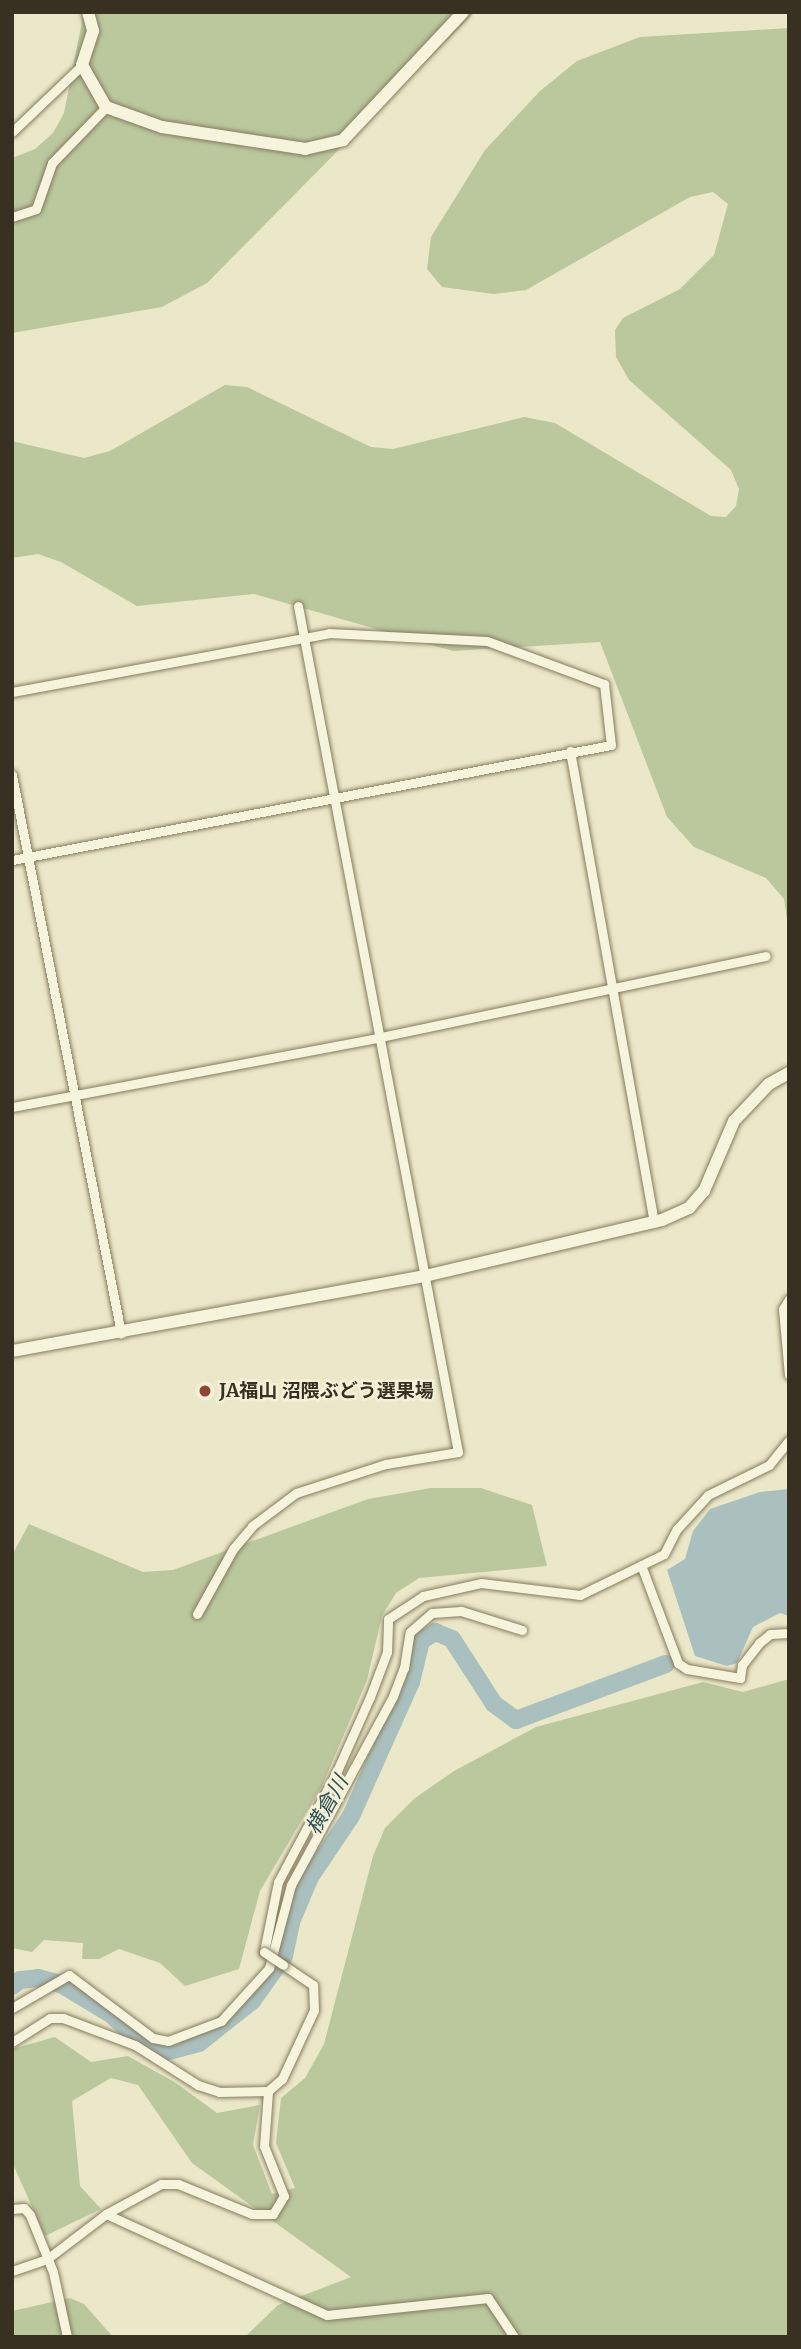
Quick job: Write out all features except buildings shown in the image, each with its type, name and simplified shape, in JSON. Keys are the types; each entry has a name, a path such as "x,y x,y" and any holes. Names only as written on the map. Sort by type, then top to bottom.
{"street":[{"path":"12,132 82,65 93,31 88,12"},
{"path":"82,65 106,107 162,127 305,149 343,139 463,12"},
{"path":"12,217 36,209 52,163 106,107"},
{"path":"197,1614 233,1549 252,1526 296,1493 386,1464 458,1452 298,607"},
{"path":"12,692 304,636 354,633 407,640 487,641 604,684 611,745 12,860"},
{"path":"570,751 654,1223"},
{"path":"12,775 121,1333"},
{"path":"12,1107 381,1037 613,985 766,956"},
{"path":"12,1351 425,1276 654,1223 689,1208 705,1191 734,1121 768,1084 789,1073"},
{"path":"789,1299 783,1309 789,1375"},
{"path":"12,2271 47,2259 106,2214 161,2184 178,2185 252,2214 273,2214 284,2196 264,2146 268,2091 287,2070 314,2010 313,1985 264,1952 278,1882 337,1771 383,1665 387,1619 424,1596 481,1583 580,1595 664,1554 677,1529 708,1494 769,1465 789,1440"},
{"path":"641,1565 678,1663 687,1669 740,1678 742,1665 759,1643 770,1634 789,1633"},
{"path":"12,2008 69,1975 153,2038 168,2041 221,2021 269,1968 291,1885 393,1696 404,1668 410,1632 432,1613 461,1611 522,1630"},
{"path":"12,2042 50,2018 63,2018 135,2045 198,2085 219,2092 268,2091"},
{"path":"12,2209 24,2208 47,2259 67,2337"},
{"path":"106,2214 327,2315 488,2298 514,2337"}],"green space":[{"path":"84,12 475,12 207,283 162,307 12,333 12,158 35,149 53,133 64,113"},
{"path":"789,28 789,933 784,899 766,878 694,847 667,817 600,642 453,651 254,594 137,606 61,562 38,554 12,558 12,441 84,458 110,451 225,385 247,387 371,447 393,449 524,417 555,423 711,516 726,517 736,506 739,489 731,470 629,380 616,357 615,330 623,318 680,289 714,255 728,204 713,192 690,197 526,290 494,294 442,287 427,269 431,237 485,150 540,91 577,61 640,37"},
{"path":"431,1488 481,1488 532,1505 547,1566 419,1578 396,1593 382,1616 367,1680 322,1786 260,1891 239,1969 185,1986 160,1963 119,1949 99,1959 82,1959 83,1943 44,1940 32,1952 12,1948 12,1555 29,1524 143,1572 173,1570 368,1499"},
{"path":"789,1679 789,2337 245,2337 278,2305 351,2277 192,2163 138,2085 111,2078 72,2101 80,2186 101,2209 45,2236 12,2162 12,2049 55,2037 91,2062 128,2056 176,2083 217,2113 260,2105 253,2145 272,2194 295,2188 276,2143 281,2098 305,2078 324,2044 373,1856 385,1828 415,1798 454,1771 536,1727 703,1682 743,1692"},
{"path":"70,2298 84,2304 113,2337 12,2337 12,2311"}],"water":[{"path":"789,1489 789,1616 780,1613 753,1627 737,1663 727,1666 695,1656 667,1570 685,1559 693,1531 710,1509 760,1492"}],"waterway":[{"name":"横倉川","path":"12,1986 20,1980 38,1978 61,1984 112,2015 148,2048 165,2052 199,2043 252,2001 284,1956 291,1922 310,1877 351,1816 411,1682 421,1641 435,1632 452,1639 494,1704 516,1720 666,1664"}],"place":[{"name":"JA福山 沼隈ぶどう選果場","path":"205,1391"}]}
